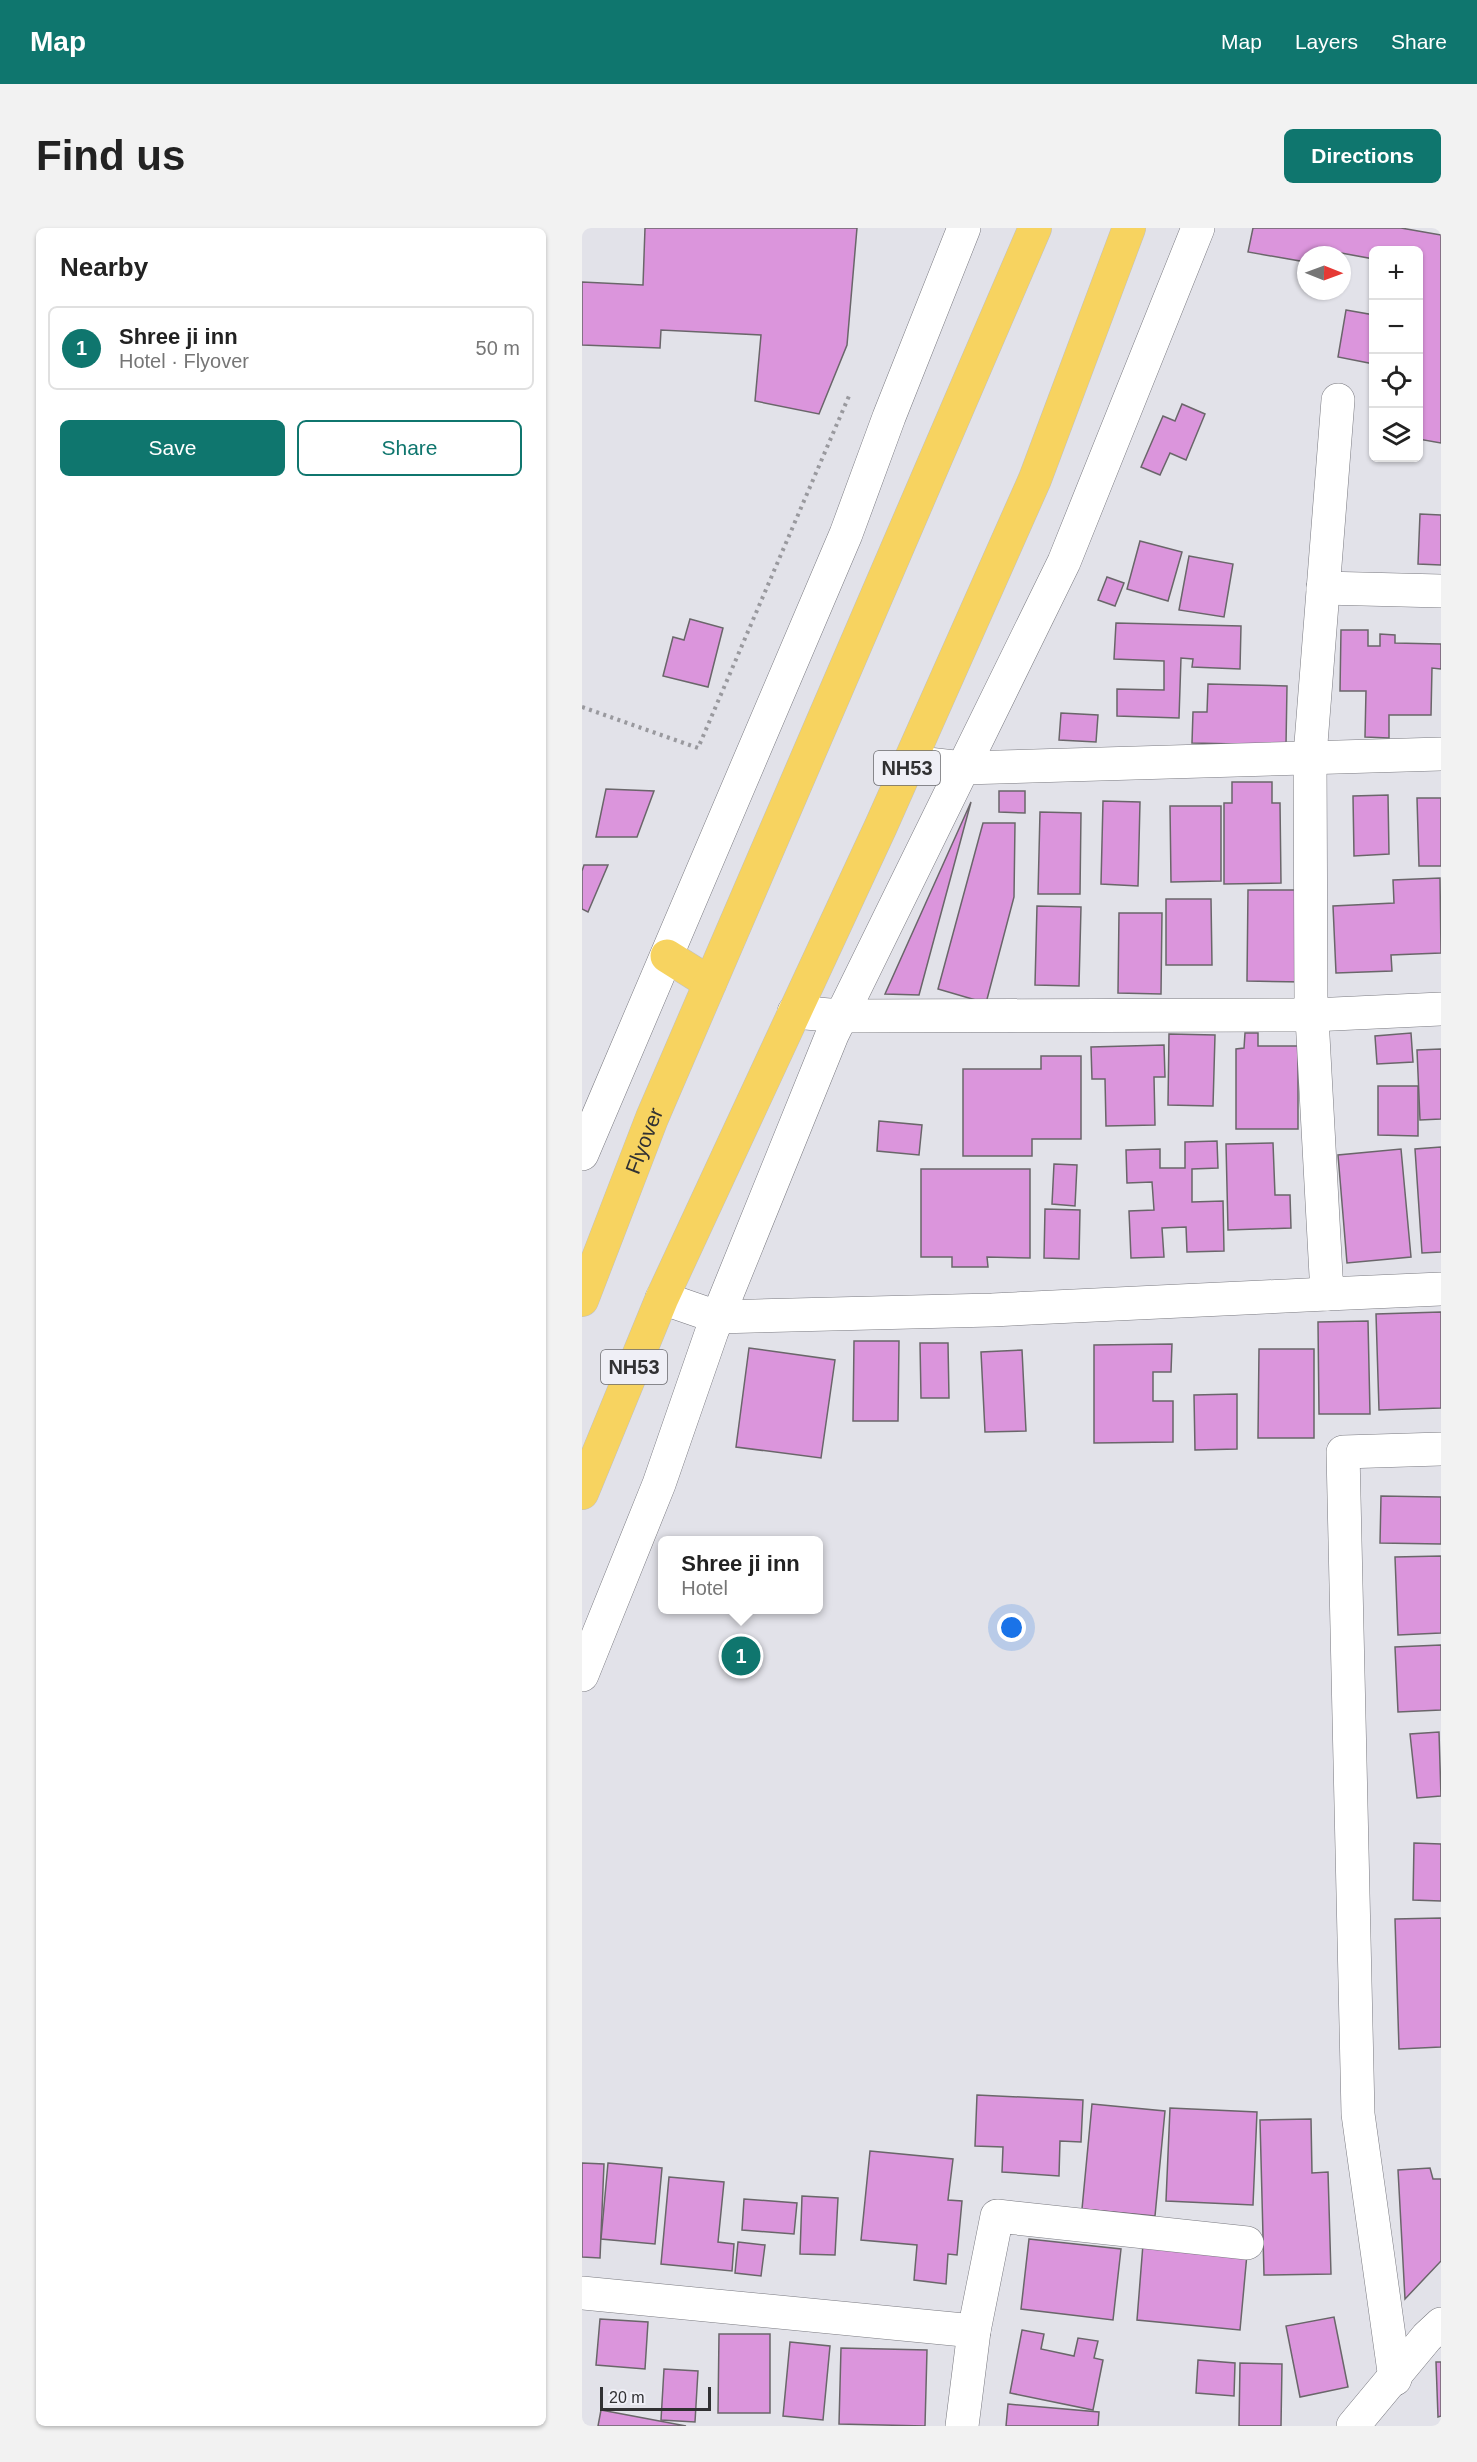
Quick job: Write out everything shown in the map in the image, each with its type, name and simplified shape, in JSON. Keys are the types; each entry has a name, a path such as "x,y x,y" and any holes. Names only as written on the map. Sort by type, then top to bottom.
{"highway":[{"name":"Flyover","path":"582,1300 652,1118 1035,228"},
{"name":"NH53","path":"582,1493 662,1298 910,762 1035,479 1129,228"},
{"path":"668,956 710,983"}],"street":[{"path":"582,1154 846,534 889,417 964,228"},
{"path":"582,1675 659,1484 717,1317 840,1016 1064,562 1198,228"},
{"path":"1327,1294 1312,1015 1310,756 1338,400"},
{"path":"1323,588 1441,591"},
{"path":"910,762 963,768 1310,756 1441,754"},
{"path":"794,1012 840,1016 1312,1015 1441,1009"},
{"path":"662,1298 717,1317 992,1310 1441,1289"},
{"path":"1395,2379 1358,2114 1343,1452 1441,1449"},
{"path":"962,2426 974,2331 997,2216 1247,2243"},
{"path":"582,2293 974,2331"},
{"path":"1353,2426 1395,2379 1427,2337 1441,2324"}],"path":[{"path":"582,707 698,748 849,396"}],"building":[{"path":"645,228 857,228 847,345 819,414 755,401 761,335 661,330 660,348 582,345 582,282 643,285"},
{"path":"1253,228 1401,228 1441,235 1441,443 1423,440 1423,246 1369,246 1369,258 1351,255 1351,246 1297,246 1297,260 1248,252"},
{"path":"1346,310 1369,314 1369,363 1338,357"},
{"path":"1182,404 1205,414 1186,460 1170,453 1160,475 1141,467 1163,416 1175,421"},
{"path":"1420,514 1441,515 1441,565 1418,564"},
{"path":"1140,541 1182,552 1168,601 1127,589"},
{"path":"1189,556 1233,564 1224,617 1179,610"},
{"path":"1107,577 1124,583 1115,606 1098,600"},
{"path":"690,619 723,628 708,687 663,676 673,637 684,640"},
{"path":"1116,623 1241,626 1240,669 1192,667 1193,659 1181,658 1179,718 1117,716 1117,689 1164,690 1164,661 1114,659"},
{"path":"1341,630 1368,630 1368,646 1380,646 1380,634 1395,635 1395,643 1441,644 1441,669 1432,668 1431,715 1389,715 1389,738 1365,737 1366,691 1340,691"},
{"path":"1208,684 1287,686 1286,745 1192,743 1193,712 1207,712"},
{"path":"1061,713 1098,715 1096,742 1059,740"},
{"path":"1232,782 1272,782 1272,803 1280,803 1281,883 1224,884 1224,803 1232,803"},
{"path":"606,789 654,791 637,837 596,837"},
{"path":"999,791 1025,791 1025,813 999,812"},
{"path":"1388,795 1389,854 1354,856 1353,796"},
{"path":"1417,798 1441,798 1441,866 1419,866"},
{"path":"1103,801 1140,802 1138,886 1101,884"},
{"path":"971,802 919,995 885,994"},
{"path":"1170,806 1221,806 1221,881 1171,882"},
{"path":"1040,812 1081,813 1080,894 1038,894"},
{"path":"983,823 1015,823 1014,897 986,1003 938,989"},
{"path":"584,865 608,865 588,912 582,909"},
{"path":"1440,878 1441,953 1391,955 1392,971 1336,973 1333,906 1394,903 1393,880"},
{"path":"1248,890 1305,890 1304,982 1247,981"},
{"path":"1166,899 1211,899 1212,965 1166,965"},
{"path":"1037,906 1081,907 1079,986 1035,985"},
{"path":"1119,913 1162,913 1161,994 1118,993"},
{"path":"1245,1033 1258,1033 1258,1046 1298,1046 1298,1129 1236,1129 1236,1049 1244,1048"},
{"path":"1411,1033 1413,1062 1377,1064 1375,1036"},
{"path":"1169,1034 1215,1035 1213,1106 1168,1105"},
{"path":"1164,1045 1165,1077 1154,1077 1155,1125 1106,1126 1105,1079 1092,1079 1091,1047"},
{"path":"1441,1049 1441,1119 1420,1120 1417,1050"},
{"path":"1041,1056 1081,1056 1081,1139 1032,1139 1032,1156 963,1156 963,1069 1041,1069"},
{"path":"1378,1086 1418,1086 1418,1136 1378,1135"},
{"path":"879,1121 922,1125 919,1155 877,1151"},
{"path":"1217,1141 1218,1168 1192,1169 1192,1202 1223,1201 1224,1251 1187,1252 1186,1227 1162,1228 1164,1257 1131,1258 1129,1211 1154,1210 1152,1182 1127,1183 1126,1150 1160,1149 1160,1168 1185,1168 1185,1142"},
{"path":"1273,1143 1275,1195 1290,1195 1291,1228 1228,1230 1226,1144"},
{"path":"1441,1147 1441,1252 1422,1253 1415,1149"},
{"path":"1401,1149 1411,1257 1347,1263 1338,1155"},
{"path":"1054,1164 1077,1165 1075,1206 1052,1204"},
{"path":"921,1169 1030,1169 1030,1258 987,1257 988,1267 952,1267 952,1257 921,1257"},
{"path":"1045,1209 1080,1210 1079,1259 1044,1258"},
{"path":"1441,1312 1441,1408 1379,1410 1376,1314"},
{"path":"1368,1321 1370,1414 1319,1414 1318,1322"},
{"path":"854,1341 899,1341 898,1421 853,1421"},
{"path":"920,1343 948,1343 949,1398 921,1398"},
{"path":"1172,1344 1171,1372 1153,1372 1153,1401 1173,1401 1173,1442 1094,1443 1094,1345"},
{"path":"749,1348 835,1360 821,1458 736,1447"},
{"path":"1259,1349 1314,1349 1314,1438 1258,1438"},
{"path":"1022,1350 1026,1431 985,1432 981,1352"},
{"path":"1237,1394 1237,1449 1195,1450 1194,1395"},
{"path":"1381,1496 1441,1497 1441,1544 1380,1543"},
{"path":"1441,1556 1441,1633 1398,1635 1395,1557"},
{"path":"1441,1645 1441,1710 1398,1712 1395,1647"},
{"path":"1439,1732 1441,1796 1417,1798 1410,1734"},
{"path":"1414,1843 1441,1844 1441,1901 1413,1900"},
{"path":"1441,1918 1441,2047 1399,2049 1395,1919"},
{"path":"977,2095 1083,2100 1081,2142 1060,2141 1059,2176 1002,2172 1003,2147 975,2146"},
{"path":"1092,2104 1165,2111 1155,2216 1082,2209"},
{"path":"1170,2108 1257,2112 1253,2205 1166,2201"},
{"path":"1311,2119 1312,2173 1328,2172 1331,2274 1264,2275 1260,2120"},
{"path":"870,2151 953,2159 948,2200 962,2201 957,2255 948,2254 946,2284 914,2280 917,2245 861,2240"},
{"path":"582,2163 604,2164 600,2258 582,2257"},
{"path":"608,2163 662,2168 655,2244 601,2239"},
{"path":"1430,2168 1433,2179 1441,2179 1441,2261 1405,2299 1398,2170"},
{"path":"669,2177 724,2182 718,2242 734,2244 732,2271 661,2264"},
{"path":"802,2196 838,2198 835,2255 800,2254"},
{"path":"744,2199 797,2203 794,2234 742,2230"},
{"path":"1029,2239 1121,2249 1113,2320 1021,2309"},
{"path":"738,2242 765,2245 761,2276 735,2273"},
{"path":"1143,2244 1247,2254 1240,2330 1137,2320"},
{"path":"1334,2317 1348,2387 1300,2397 1286,2326"},
{"path":"600,2319 648,2322 645,2369 596,2365"},
{"path":"1022,2330 1044,2334 1041,2349 1074,2356 1078,2338 1098,2341 1094,2358 1103,2360 1093,2410 1010,2393"},
{"path":"719,2334 770,2334 770,2413 718,2413"},
{"path":"790,2342 830,2346 823,2420 783,2416"},
{"path":"841,2348 927,2350 925,2426 839,2424"},
{"path":"1198,2360 1235,2363 1234,2396 1196,2393"},
{"path":"1436,2362 1441,2362 1441,2416 1438,2417"},
{"path":"1240,2363 1282,2364 1281,2426 1239,2426"},
{"path":"664,2369 698,2371 695,2422 661,2420"},
{"path":"1008,2404 1099,2412 1098,2426 1006,2426"},
{"path":"601,2410 686,2426 598,2426"}],"place":[{"name":"Shree ji inn","path":"741,1656"}]}
